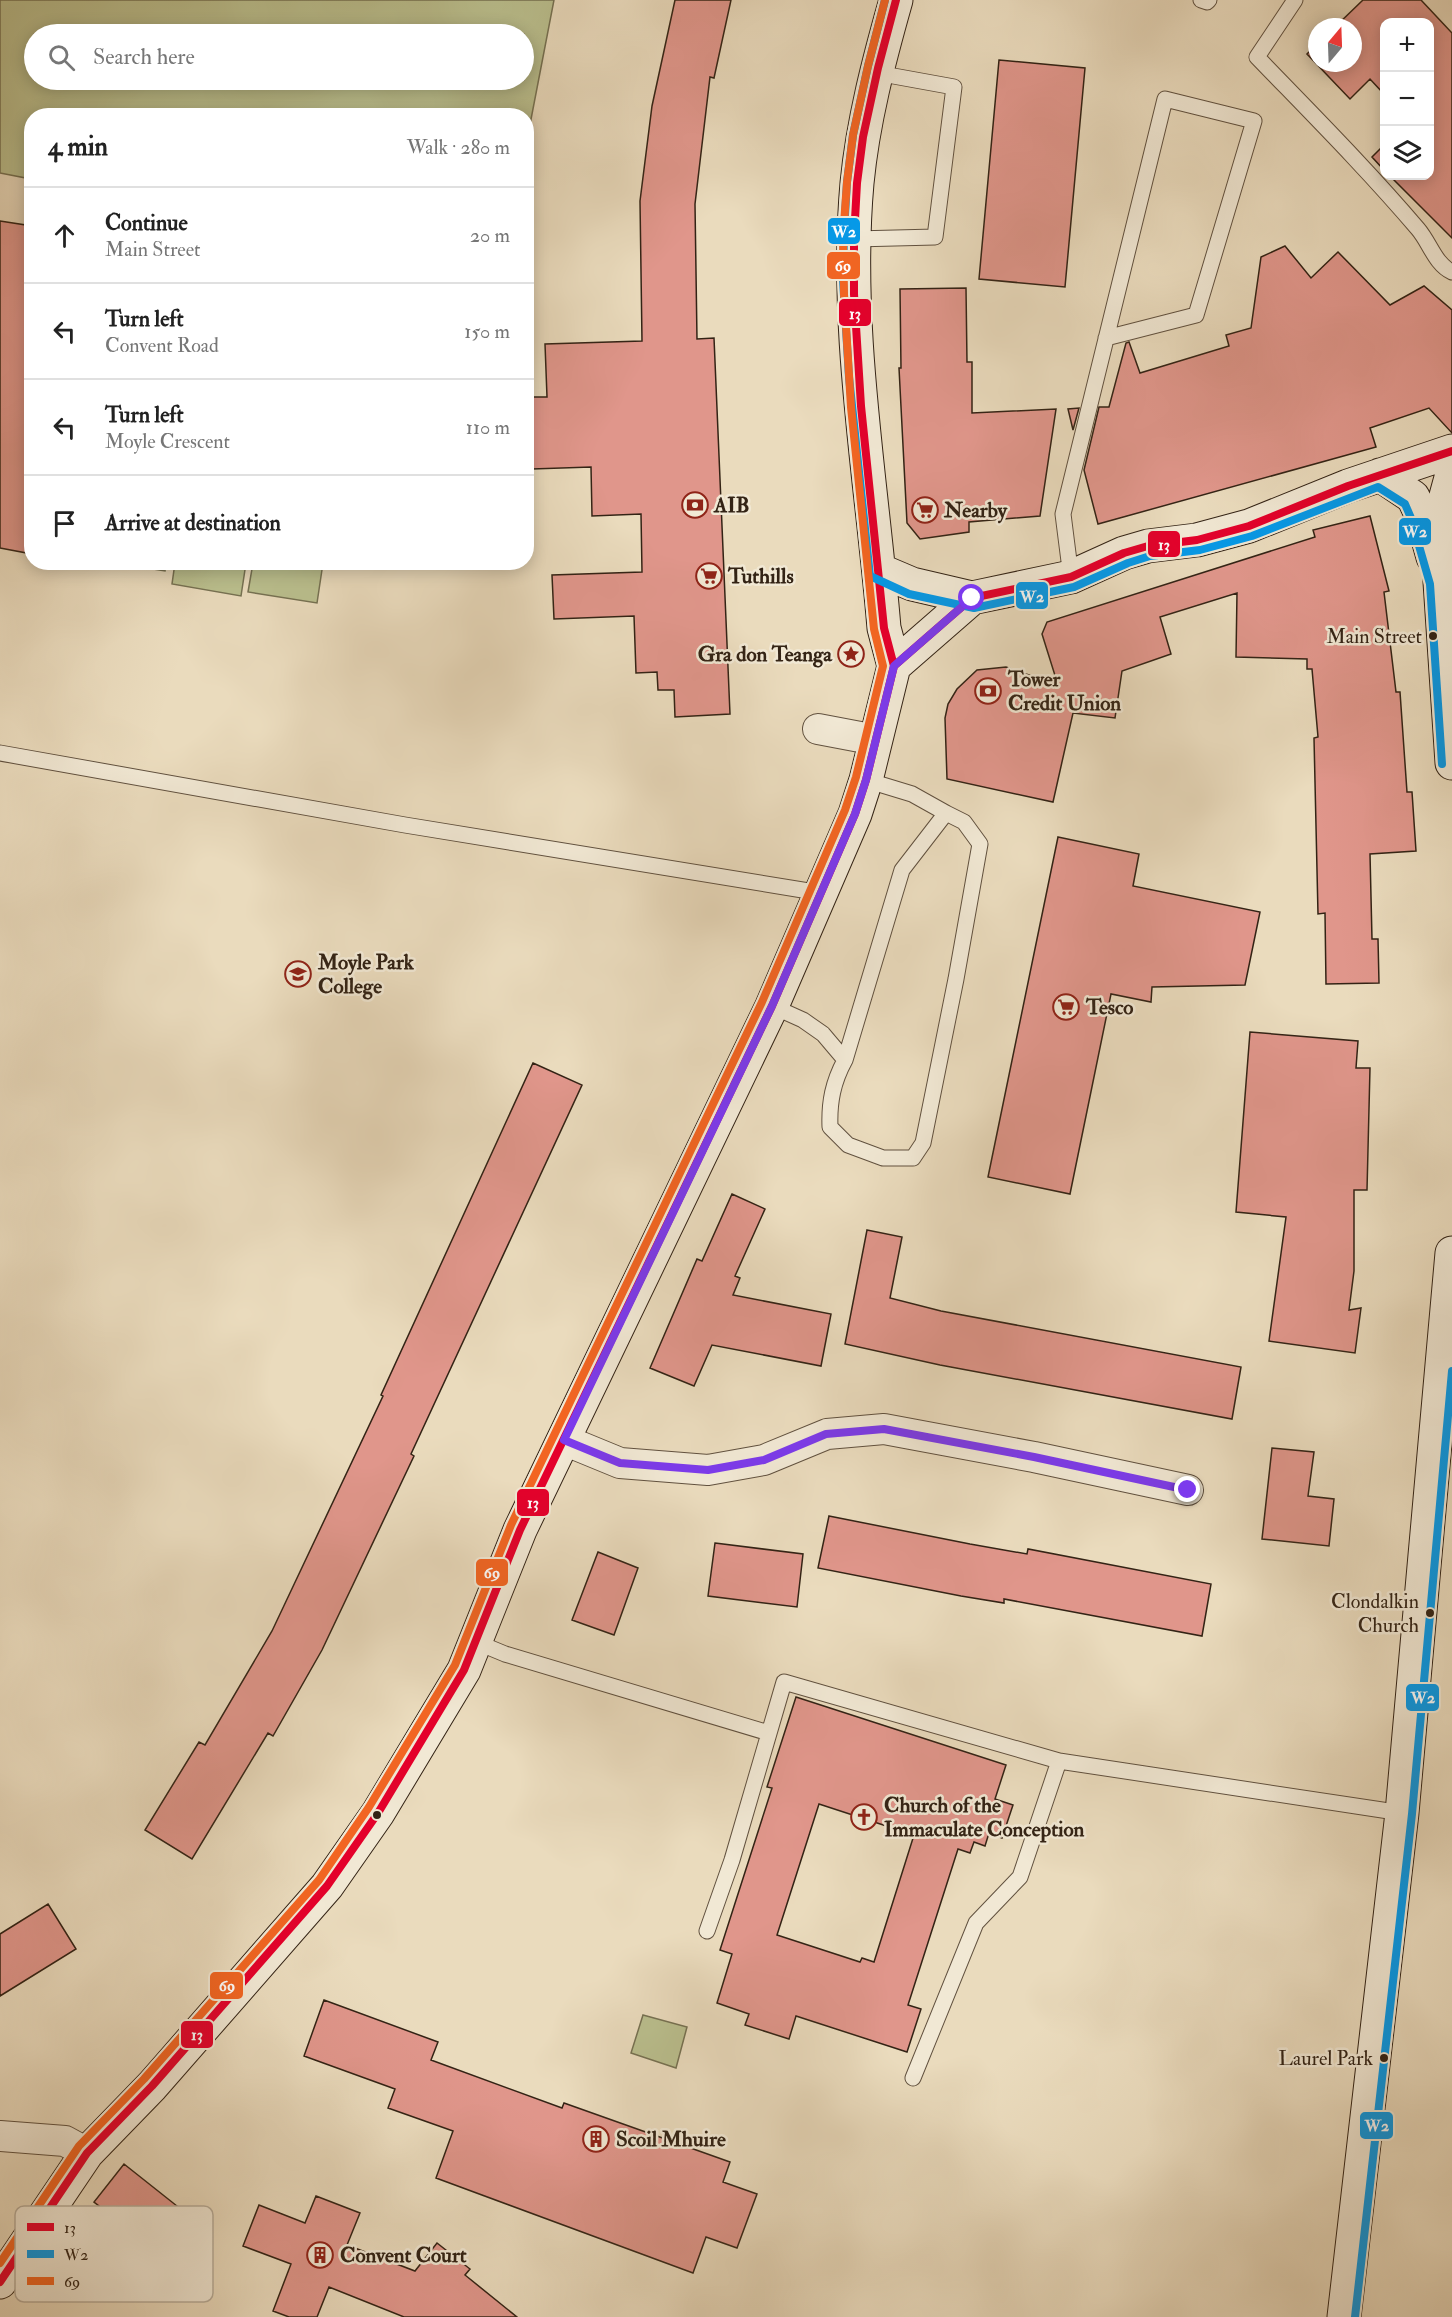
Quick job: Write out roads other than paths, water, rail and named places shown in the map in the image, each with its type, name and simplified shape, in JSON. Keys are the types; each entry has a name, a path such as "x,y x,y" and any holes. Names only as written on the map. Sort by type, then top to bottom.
{"street":[{"path":"51,2206 87,2153 152,2086 327,1886 378,1813 464,1670 520,1530 772,1006 855,814 866,780 894,666 884,628 855,331 855,239 857,183 867,117 896,0"},
{"path":"879,570 912,584 972,598 1071,577 1148,546 1197,540 1249,526 1380,475 1445,461 1440,582 1451,744"},
{"path":"1380,475 1413,497 1421,513 1440,582"},
{"path":"894,666 972,598"},
{"path":"818,729 876,740"},
{"path":"1344,2317 1402,1813 1452,1253"},
{"path":"564,1440 620,1463 708,1470 764,1460 826,1434 884,1429 1034,1457 1188,1490"},
{"path":"0,2136 65,2141 87,2153"},
{"path":"0,2282 15,2260"}],"lane":[{"path":"1201,0 1207,2 1209,0"},
{"path":"1295,0 1257,57 1420,231 1443,268 1452,272"},
{"path":"855,239 935,237 954,87 877,73"},
{"path":"1071,577 1063,514 1106,338 1165,99 1254,121 1196,315 1106,338"},
{"path":"0,753 405,825 821,893"},
{"path":"866,780 912,794 964,822 980,844 923,1143 913,1158 883,1158 848,1144 830,1127 829,1107 835,1079 844,1060 902,870 946,813"},
{"path":"772,1006 803,1020 823,1034 844,1060"},
{"path":"476,1642 505,1654 769,1733"},
{"path":"707,1931 732,1860 784,1683 1059,1761 1402,1813"},
{"path":"913,2078 976,1923 1020,1877 1059,1761"}],"place":[{"name":"AIB","path":"695,505"},
{"name":"Nearby","path":"925,510"},
{"name":"Tuthills","path":"709,576"},
{"name":"Main Street","path":"1433,636"},
{"name":"Gra don Teanga","path":"851,654"},
{"name":"Tower Credit Union","path":"988,691"},
{"name":"Moyle Park College","path":"298,974"},
{"name":"Tesco","path":"1066,1007"},
{"name":"Clondalkin Church","path":"1430,1613"},
{"name":"Church of the Immaculate Conception","path":"864,1817"},
{"name":"Laurel Park","path":"1384,2058"},
{"name":"Scoil Mhuire","path":"596,2139"},
{"name":"Convent Court","path":"320,2255"}]}
